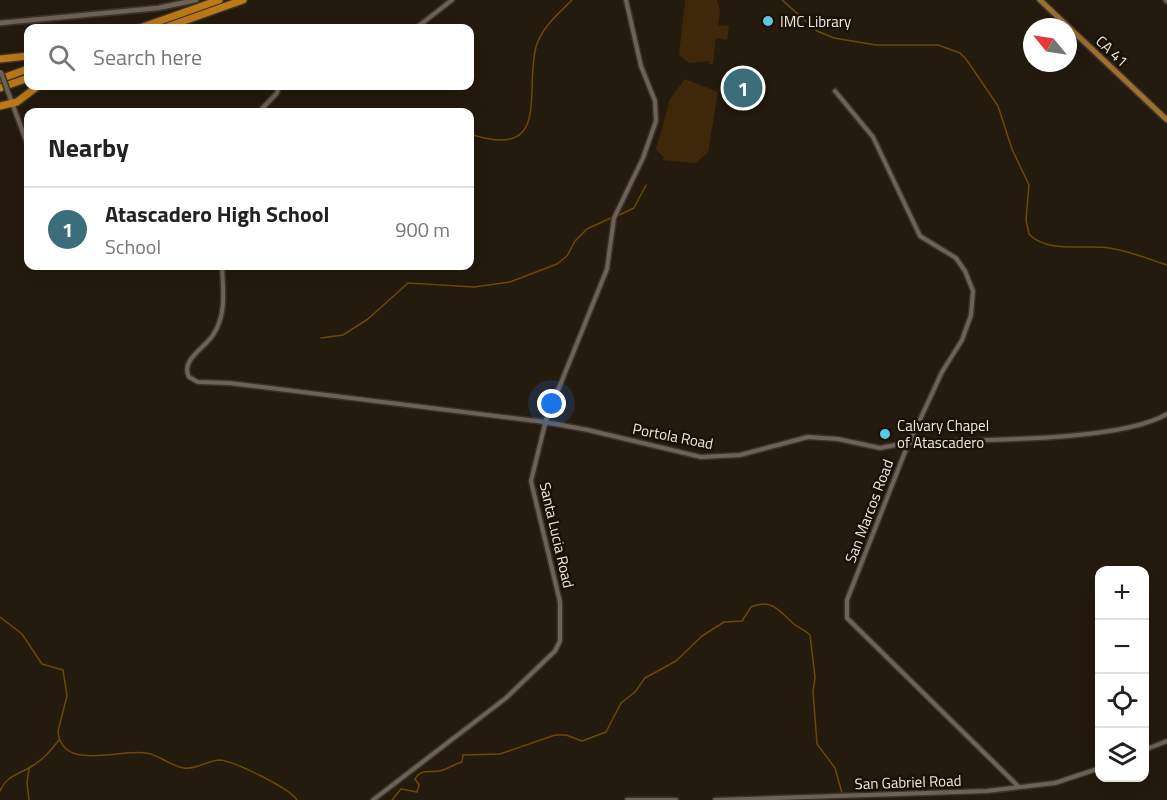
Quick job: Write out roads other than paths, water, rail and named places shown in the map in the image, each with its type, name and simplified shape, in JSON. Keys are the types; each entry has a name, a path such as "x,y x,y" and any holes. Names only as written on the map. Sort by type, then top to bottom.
{"highway":[{"path":"151,24 219,0"},
{"path":"175,24 243,0"},
{"path":"0,58 24,56"},
{"path":"0,79 24,70"},
{"path":"0,88 24,79"},
{"path":"0,106 12,105 33,90"}],"main road":[{"path":"0,23 158,8 196,0"},
{"name":"CA 41","path":"1040,0 1167,120"}],"street":[{"path":"421,24 453,0"},
{"name":"Santa Lucia Road","path":"373,800 506,698 558,646 561,635 560,602 531,487 545,422 607,269 614,219 640,165 656,120 656,101 640,66 626,0"},
{"path":"0,71 24,136"},
{"path":"263,108 278,90"},
{"name":"San Marcos Road","path":"835,91 873,137 920,236 956,258 972,285 973,302 968,325 953,356 942,372 910,442 847,600 847,618 1019,787"},
{"name":"Portola Road","path":"222,270 224,302 220,321 210,339 190,360 187,373 191,379 198,382 229,382 545,422 701,457 740,455 808,437 828,438 880,448 910,442 1073,434 1141,426 1167,414"},
{"path":"1149,748 1167,741"},
{"name":"San Gabriel Road","path":"715,800 955,792 1019,787 1055,783 1095,770"},
{"path":"627,800 676,800"}],"waterway":[{"path":"474,135 496,140 513,138 524,130 529,118 533,65 538,40 551,21 572,0"},
{"path":"782,0 817,31 834,38 876,45 938,45 960,53 998,106 1012,149 1029,185 1026,220 1029,234 1046,244 1109,248 1167,265"},
{"path":"617,216 634,208 646,185"},
{"path":"321,338 343,335 368,319 408,283 474,287 510,282 557,264 567,256 575,241 587,229 613,217"},
{"path":"392,800 401,789 417,792 419,785 415,779 421,773 443,770 462,762 463,755 500,754 555,735 566,735 582,741 606,732 621,703 635,692 645,678 676,661 702,636 724,622 742,621 751,607 764,604 775,607 810,635 815,677 813,692 817,744 835,768 842,793"},
{"path":"0,617 22,634 42,664 63,670 67,696 58,731 62,744 69,751 93,756 146,753 184,768 193,768 220,760 262,776 293,795 297,800"},
{"path":"0,791 10,778 40,761 59,740"},
{"path":"29,769 27,782 29,800"}],"place":[{"name":"IMC Library","path":"768,21"},
{"name":"Atascadero High School","path":"743,88"},
{"name":"Calvary Chapel of Atascadero","path":"885,434"}]}
